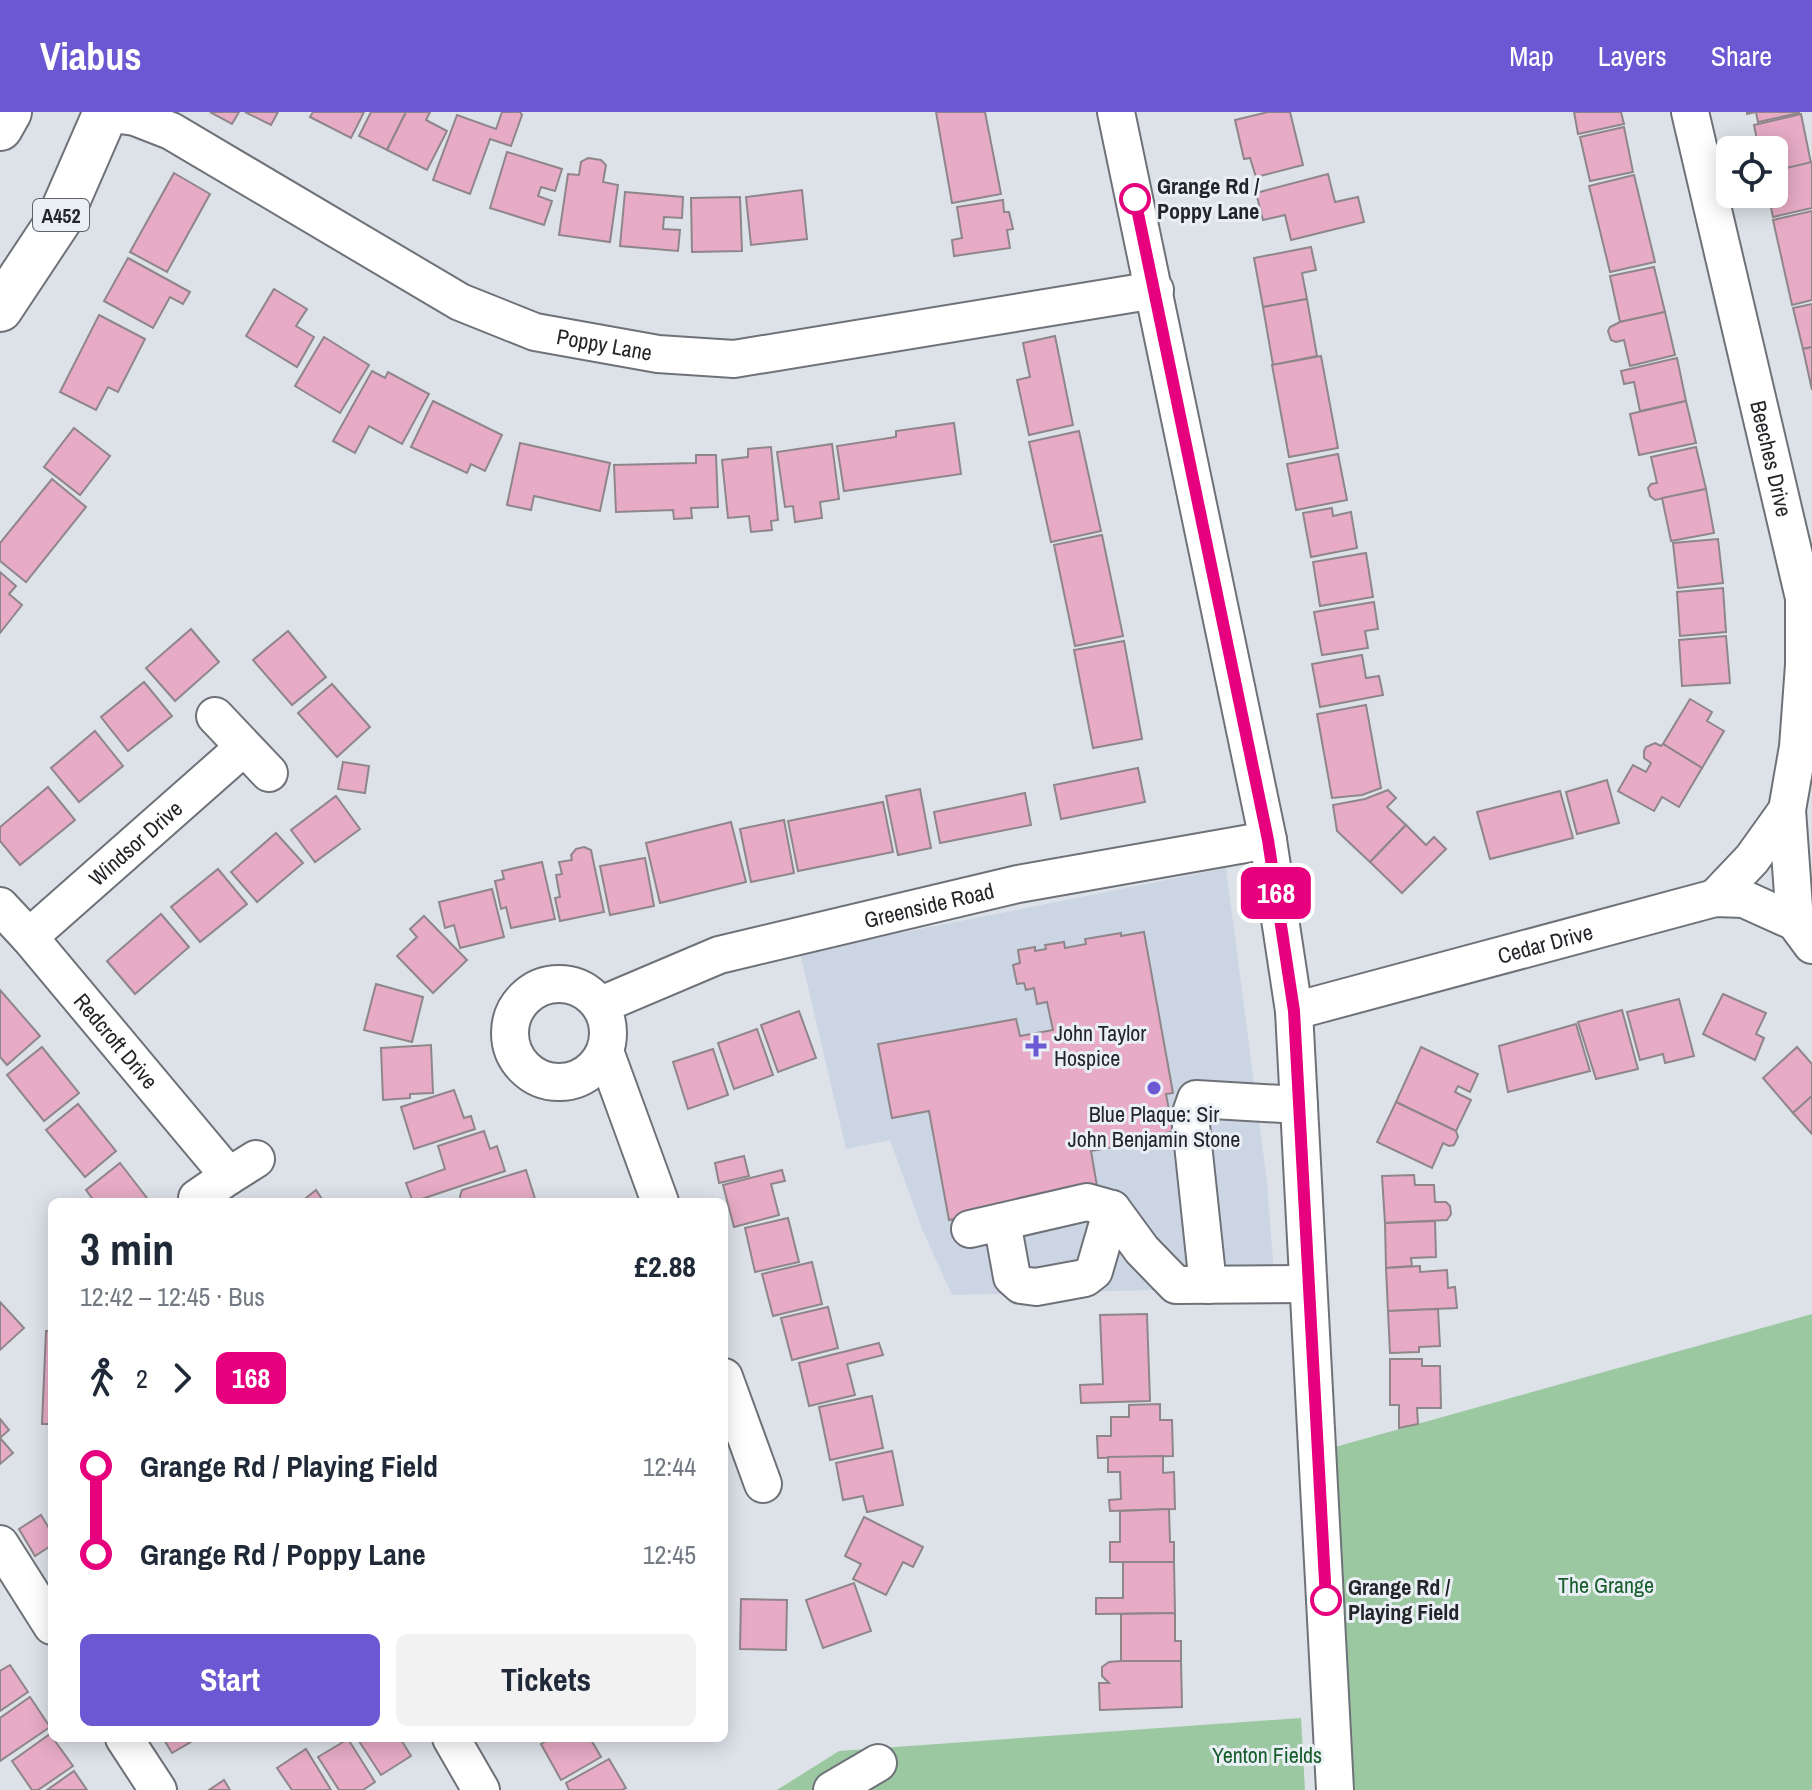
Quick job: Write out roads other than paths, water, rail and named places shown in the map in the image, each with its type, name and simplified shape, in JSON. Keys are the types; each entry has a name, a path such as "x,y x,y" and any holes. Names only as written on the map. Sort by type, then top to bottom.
{"highway":[{"path":"0,128 9,112"},
{"name":"A452","path":"0,309 15,255 59,220 106,113"}],"street":[{"path":"1116,112 1268,840 1294,1011 1335,1790"},
{"name":"Beeches Drive","path":"1690,112 1804,598 1804,665 1798,747 1787,810 1804,933"},
{"name":"Poppy Lane","path":"106,113 135,117 171,131 460,302 535,332 590,343 658,354 734,359 1155,290"},
{"path":"215,716 269,773"},
{"name":"Windsor Drive","path":"29,937 243,748"},
{"name":"Beeches Drive","path":"1715,898 1752,859 1787,810"},
{"name":"Greenside Road","path":"601,1005 719,955 1018,884 1268,840"},
{"name":"Cedar Drive","path":"1294,1011 1715,898 1744,899 1804,933"},
{"name":"Redcroft Drive","path":"0,906 243,1168 197,1198"},
{"path":"606,1054 581,1079 547,1082 530,1074 515,1055 510,1028 515,1010 535,990 561,984 582,989 601,1005 609,1029 606,1054 659,1198"},
{"path":"1208,1285 1190,1116 1196,1099 1299,1105"},
{"path":"1112,1209 1094,1271 1085,1278 1036,1287 1021,1285 1012,1277 986,1225 1087,1202 1112,1209 1142,1250 1176,1285 1308,1284"},
{"path":"728,1388 763,1484"},
{"path":"0,1544 48,1620"},
{"path":"127,1742 158,1790"},
{"path":"453,1742 478,1789"},
{"path":"832,1790 878,1763"}],"place":[{"name":"Grange Rd / Poppy Lane","path":"1135,199"},
{"name":"John Taylor Hospice","path":"1036,1046"},
{"name":"Blue Plaque: Sir John Benjamin Stone","path":"1154,1088"},
{"name":"Grange Rd / Playing Field","path":"1326,1600"}],"park label":[{"name":"The Grange","path":"1606,1585"},
{"name":"Yenton Fields","path":"1267,1755"}]}
